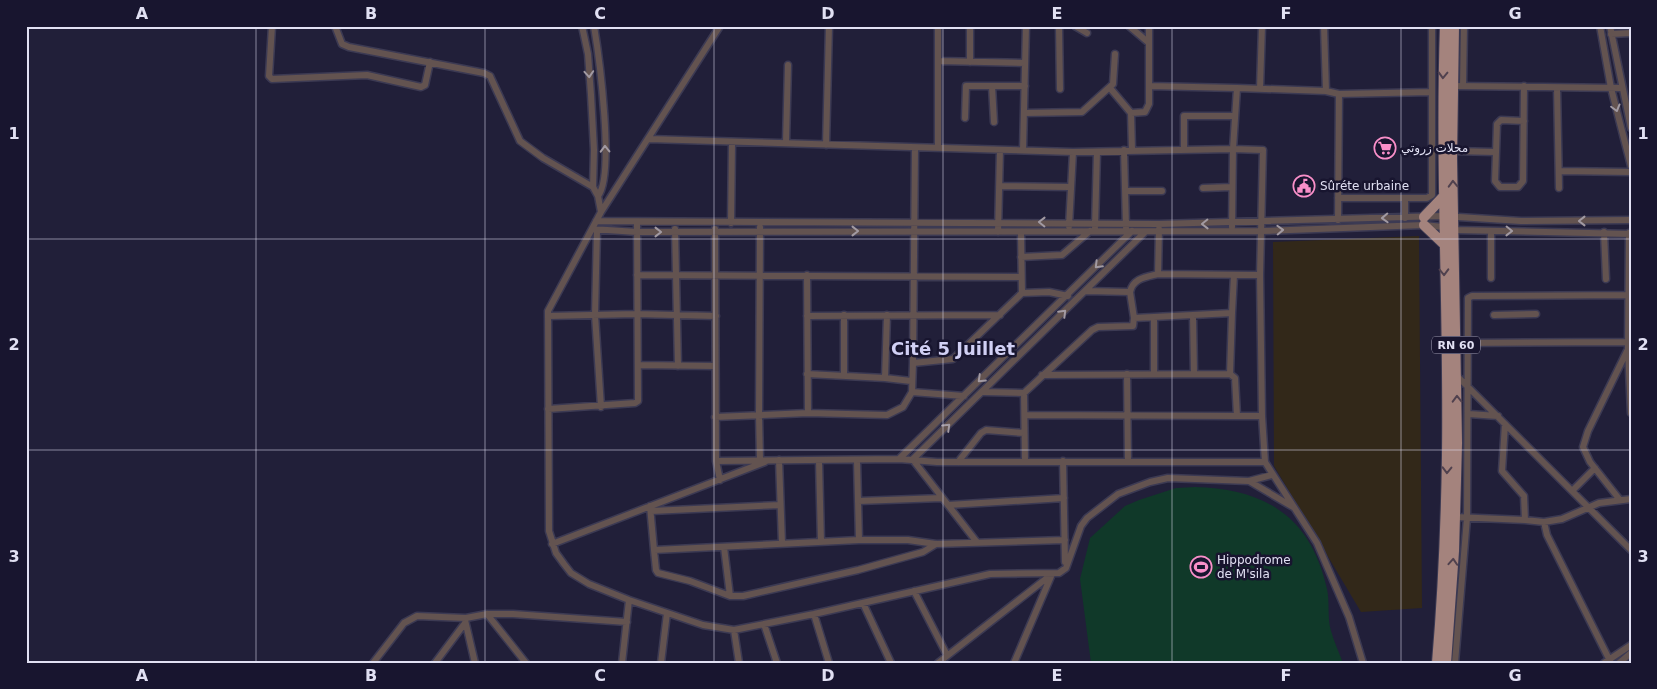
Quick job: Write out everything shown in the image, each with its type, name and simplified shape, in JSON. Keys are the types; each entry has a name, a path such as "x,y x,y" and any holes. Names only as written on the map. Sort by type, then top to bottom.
{"main road":[{"name":"RN 60","path":"1437,663 1446,532 1447,453 1443,221 1445,26"},
{"name":"RN 60","path":"1446,663 1455,517 1456,375 1461,342 1454,216 1445,156 1458,86 1454,26"},
{"path":"1444,197 1424,221 1444,244"}],"street":[{"path":"272,26 269,76 272,79 367,75 421,87 425,85 430,62"},
{"path":"335,26 342,44 349,47 484,73 490,76 520,140 543,158 593,187"},
{"path":"582,26 588,54 591,95 593,187 598,196 601,212"},
{"path":"594,26 604,121 605,171 603,190 598,196"},
{"path":"601,407 596,315 594,230 596,221 720,26"},
{"path":"826,145 829,26"},
{"path":"938,26 938,148"},
{"path":"970,26 970,62"},
{"path":"1023,150 1026,26"},
{"path":"1059,26 1060,89"},
{"path":"1075,26 1087,33"},
{"path":"1129,26 1149,43"},
{"path":"1131,113 1143,113 1148,110 1149,26"},
{"path":"1260,88 1262,26"},
{"path":"1324,26 1326,91"},
{"path":"1338,198 1427,198 1432,195 1445,156 1431,92 1432,26"},
{"path":"1464,26 1458,86 1621,88"},
{"path":"1600,26 1611,88 1631,166"},
{"path":"1610,26 1621,88 1631,128"},
{"path":"1611,34 1631,34"},
{"path":"1024,113 1077,113 1087,109 1110,88 1114,78 1115,54"},
{"path":"939,61 1026,63"},
{"path":"786,142 788,65"},
{"path":"965,118 966,86 1025,86"},
{"path":"992,86 994,122"},
{"path":"1149,86 1260,88 1326,91 1339,94 1431,92"},
{"path":"1524,86 1524,121 1523,181 1520,186 1500,187 1496,183 1498,121 1524,121"},
{"path":"1110,88 1131,113 1132,150"},
{"path":"1232,231 1233,149 1237,88"},
{"path":"1557,88 1559,188"},
{"path":"1338,220 1339,94"},
{"path":"1184,150 1184,116 1235,116"},
{"path":"649,139 1072,152 1260,149 1264,153 1260,275 1262,416 1265,462 1317,543 1336,582 1363,663"},
{"path":"731,223 732,143"},
{"path":"716,417 759,414 887,415 903,407 912,392 915,148"},
{"path":"998,232 1000,150"},
{"path":"898,459 1070,293 1128,229 1124,150"},
{"path":"1069,231 1069,187 1072,152"},
{"path":"1021,257 1062,255 1093,228 1096,152"},
{"path":"1445,156 1496,152"},
{"path":"1559,172 1631,172"},
{"path":"999,186 1069,187"},
{"path":"1203,188 1232,187"},
{"path":"1126,191 1162,191"},
{"path":"1405,218 1406,198"},
{"path":"1128,229 1145,232 1159,228 1262,231 1443,221 1454,216 1521,221 1631,220"},
{"path":"594,230 637,232 914,230 1021,233 1093,228 1128,229 1232,223 1405,218 1443,221 1455,230 1630,234 1628,346 1631,413"},
{"path":"596,221 675,223 999,222 1069,223 1093,228"},
{"path":"548,409 601,407 637,402 637,222"},
{"path":"675,223 678,366"},
{"path":"714,223 716,461 720,480"},
{"path":"760,223 760,460"},
{"path":"830,223 830,231"},
{"path":"1158,274 1159,228"},
{"path":"594,230 550,307 548,316 549,531 556,553 572,573 589,584 630,600 703,625 734,630 990,574 1059,573 1066,568 1081,526 1102,504 1118,494 1150,482 1168,478 1249,481 1272,475"},
{"path":"1491,231 1491,278"},
{"path":"913,460 1145,232"},
{"path":"1604,232 1606,279"},
{"path":"1021,233 1022,293"},
{"path":"1025,461 1024,393 1092,330 1098,327 1130,327 1134,322 1130,292 1134,284 1143,277 1158,274 1260,275"},
{"path":"807,275 808,414"},
{"path":"1230,374 1234,275"},
{"path":"637,276 1021,277"},
{"path":"1086,291 1130,292"},
{"path":"913,363 953,359 1022,293 1070,293 1079,297"},
{"path":"1455,663 1467,518 1469,414 1461,342 1467,300 1470,296 1629,295"},
{"path":"1134,318 1232,313"},
{"path":"548,316 636,314 716,316"},
{"path":"1494,315 1536,314"},
{"path":"844,315 844,376"},
{"path":"885,378 887,315"},
{"path":"807,316 1000,315"},
{"path":"1193,316 1194,373"},
{"path":"1154,318 1154,373"},
{"path":"1461,342 1628,346"},
{"path":"1620,500 1595,468 1583,447 1616,369 1628,346"},
{"path":"638,364 715,366"},
{"path":"807,374 911,381"},
{"path":"1126,374 1128,462"},
{"path":"1042,375 1230,374 1235,378 1237,416"},
{"path":"1456,375 1631,550"},
{"path":"912,392 966,394 976,399"},
{"path":"984,392 1024,393"},
{"path":"1469,414 1498,416"},
{"path":"1024,415 1262,416"},
{"path":"1505,424 1502,468 1504,475 1524,496 1525,520"},
{"path":"958,462 981,433 986,430 1024,433"},
{"path":"716,461 858,461 898,459 958,462 1265,462"},
{"path":"779,460 782,543"},
{"path":"913,460 976,541"},
{"path":"552,544 651,509 769,461"},
{"path":"819,461 821,542"},
{"path":"858,461 859,540"},
{"path":"1063,461 1066,568"},
{"path":"1572,491 1595,468"},
{"path":"1249,481 1294,508"},
{"path":"858,501 942,498"},
{"path":"948,505 1064,498"},
{"path":"1455,517 1544,522 1562,519 1588,506 1631,499"},
{"path":"651,509 780,505"},
{"path":"651,509 656,570 658,573 690,581 730,596 743,596 858,570 923,552 936,544"},
{"path":"1544,522 1547,535 1608,662 1631,645"},
{"path":"654,550 859,540 908,540 936,544 976,541 1065,540"},
{"path":"724,547 730,596"},
{"path":"938,663 1052,574"},
{"path":"1014,663 1052,574"},
{"path":"914,592 948,656"},
{"path":"622,663 630,600"},
{"path":"863,603 891,663"},
{"path":"662,663 667,613"},
{"path":"373,663 404,623 417,616 465,620 488,614 626,622"},
{"path":"488,614 526,663"},
{"path":"814,614 830,663"},
{"path":"435,663 465,620"},
{"path":"465,620 475,663"},
{"path":"764,624 777,663"},
{"path":"734,630 739,663"},
{"path":"1619,663 1631,653"}],"shaded area":[{"path":"1419,236 1422,608 1361,612 1274,466 1273,242"}],"green space":[{"name":"Hippodrome de M'sila","path":"1176,488 1220,489 1264,501 1282,512 1297,526 1310,543 1320,564 1328,594 1331,631 1343,663 1091,663 1080,579 1090,538 1125,506"}],"place":[{"name":"محلات زروتي","path":"1385,148"},
{"name":"Sûréte urbaine","path":"1304,186"},
{"name":"Hippodrome de M'sila","path":"1201,567"}],"district":[{"name":"Cité 5 Juillet","path":"953,349"}]}
